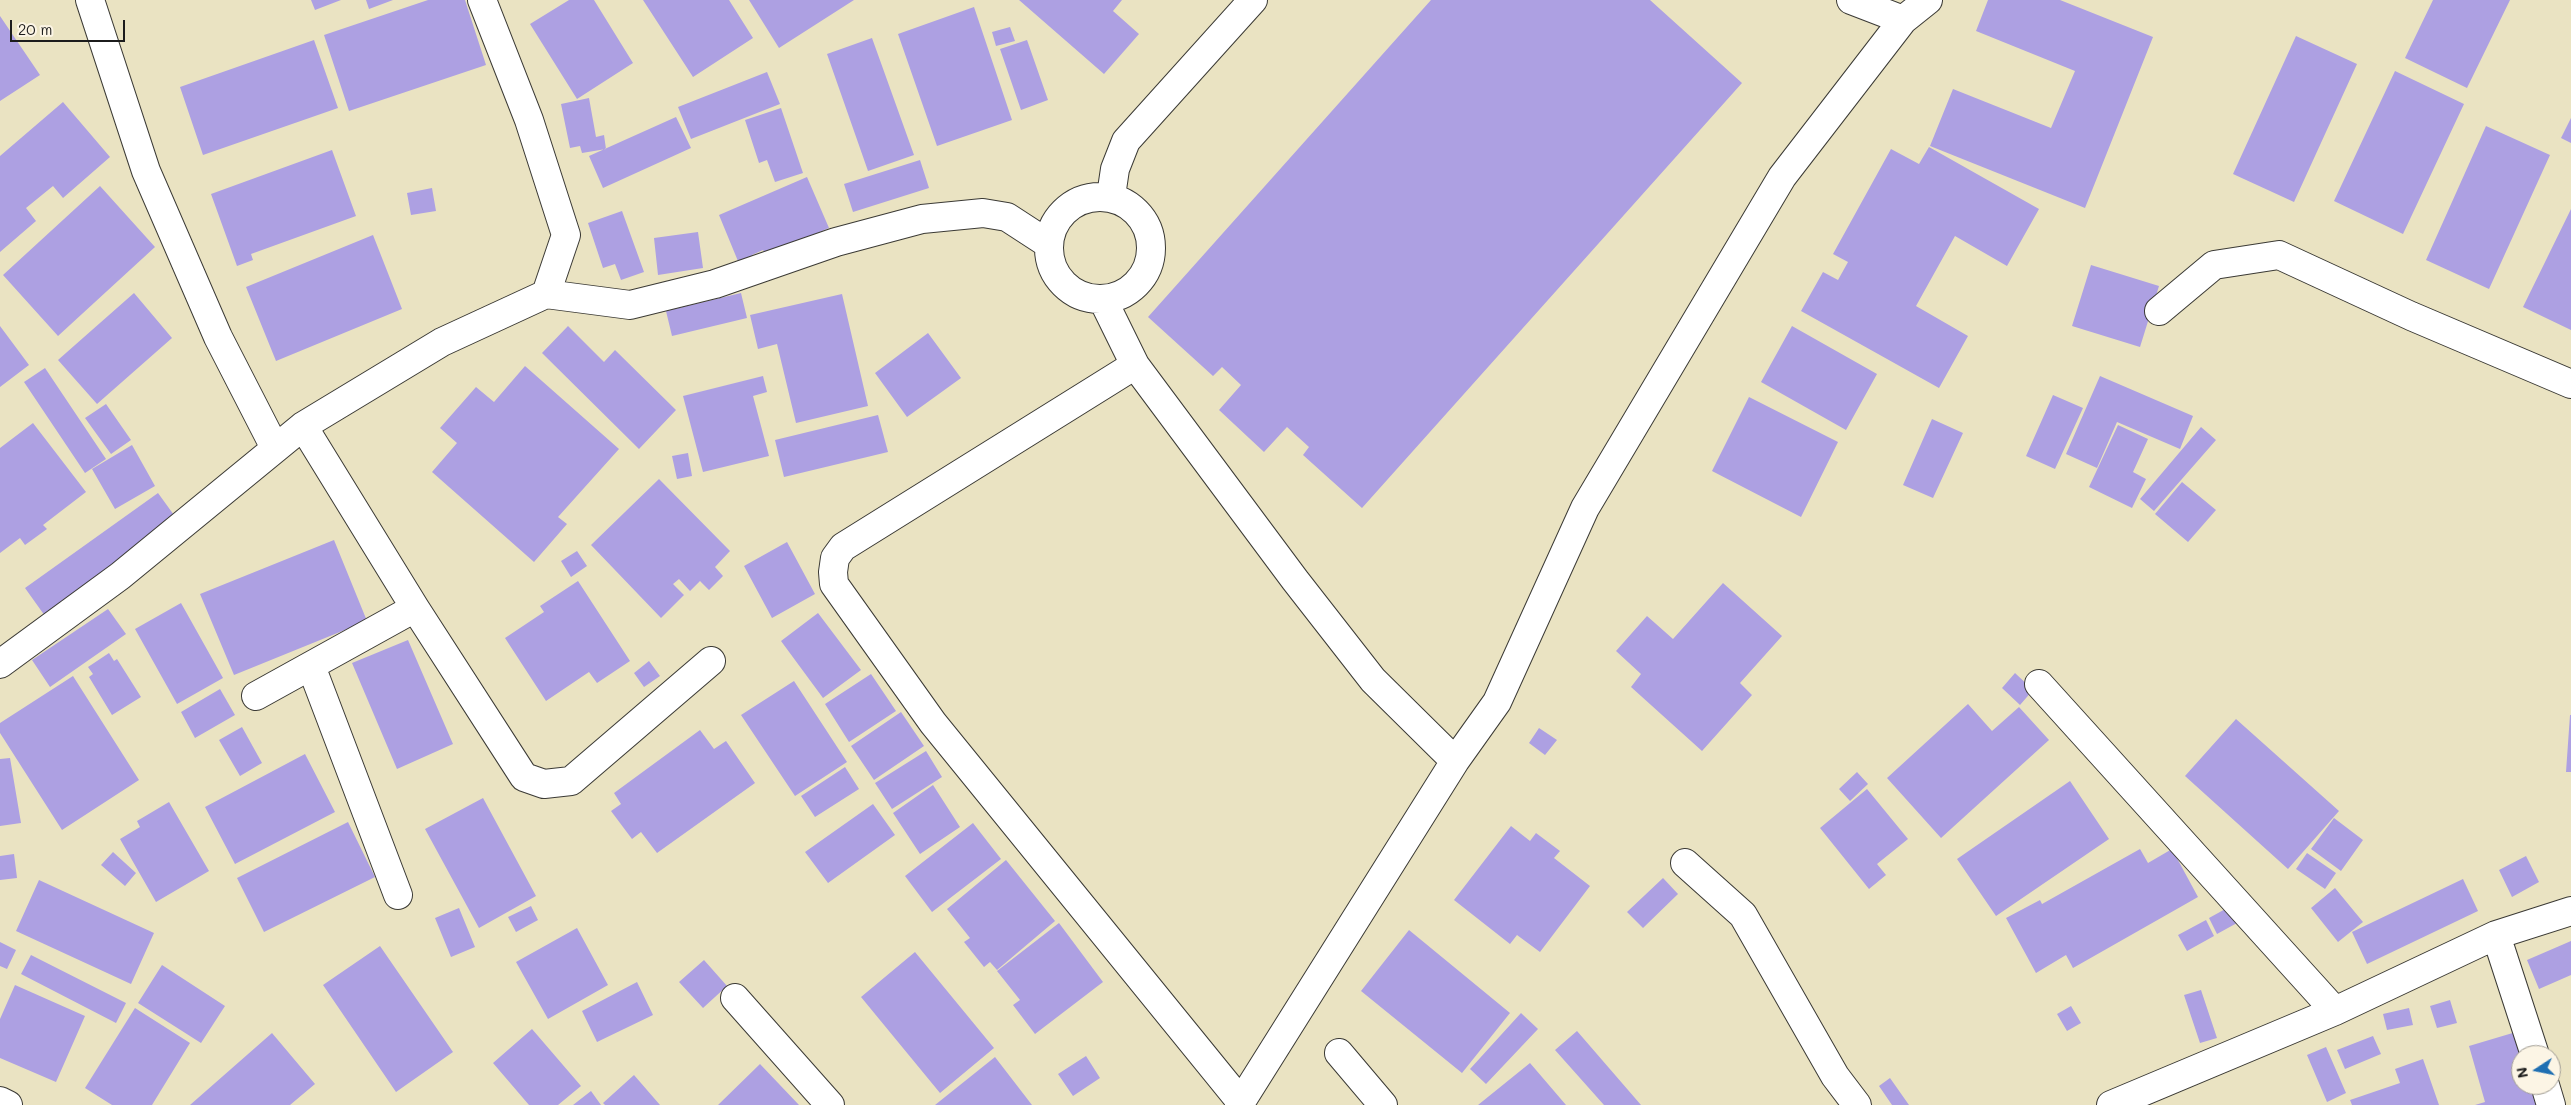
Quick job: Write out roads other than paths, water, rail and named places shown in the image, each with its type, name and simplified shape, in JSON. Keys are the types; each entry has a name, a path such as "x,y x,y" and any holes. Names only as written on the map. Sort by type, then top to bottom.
{"street":[{"path":"90,0 146,171 218,337 275,448"},
{"path":"1111,196 1115,169 1126,141 1253,0"},
{"path":"1851,0 1903,20"},
{"path":"1135,365 842,547 835,558 832,572 834,584 933,723 1240,1104 1455,761 1497,702 1585,508 1782,177 1903,20 1928,0"},
{"path":"486,2 529,120 566,235 546,294"},
{"path":"1111,196 1138,211 1152,237 1149,267 1131,290 1103,300 1075,294 1054,273 1048,244 1058,216 1082,198 1111,196"},
{"path":"0,664 120,576 303,426 442,342 546,294 630,305 715,284 836,242 922,219 983,213 1007,217 1048,244"},
{"path":"2159,311 2214,265 2279,255 2411,316 2571,384"},
{"path":"1103,300 1135,365 1294,580 1374,680 1455,761"},
{"path":"303,426 415,608 524,777 544,784 570,781 711,661"},
{"path":"256,696 415,608"},
{"path":"311,666 398,895"},
{"path":"2039,684 2335,1011"},
{"path":"1685,863 1742,915 1835,1076 1856,1105"},
{"path":"2111,1105 2335,1011 2496,935 2571,911"},
{"path":"2496,935 2532,1045"},
{"path":"735,998 830,1105"},
{"path":"1339,1052 1383,1105"},
{"path":"0,1101 8,1105"}]}
